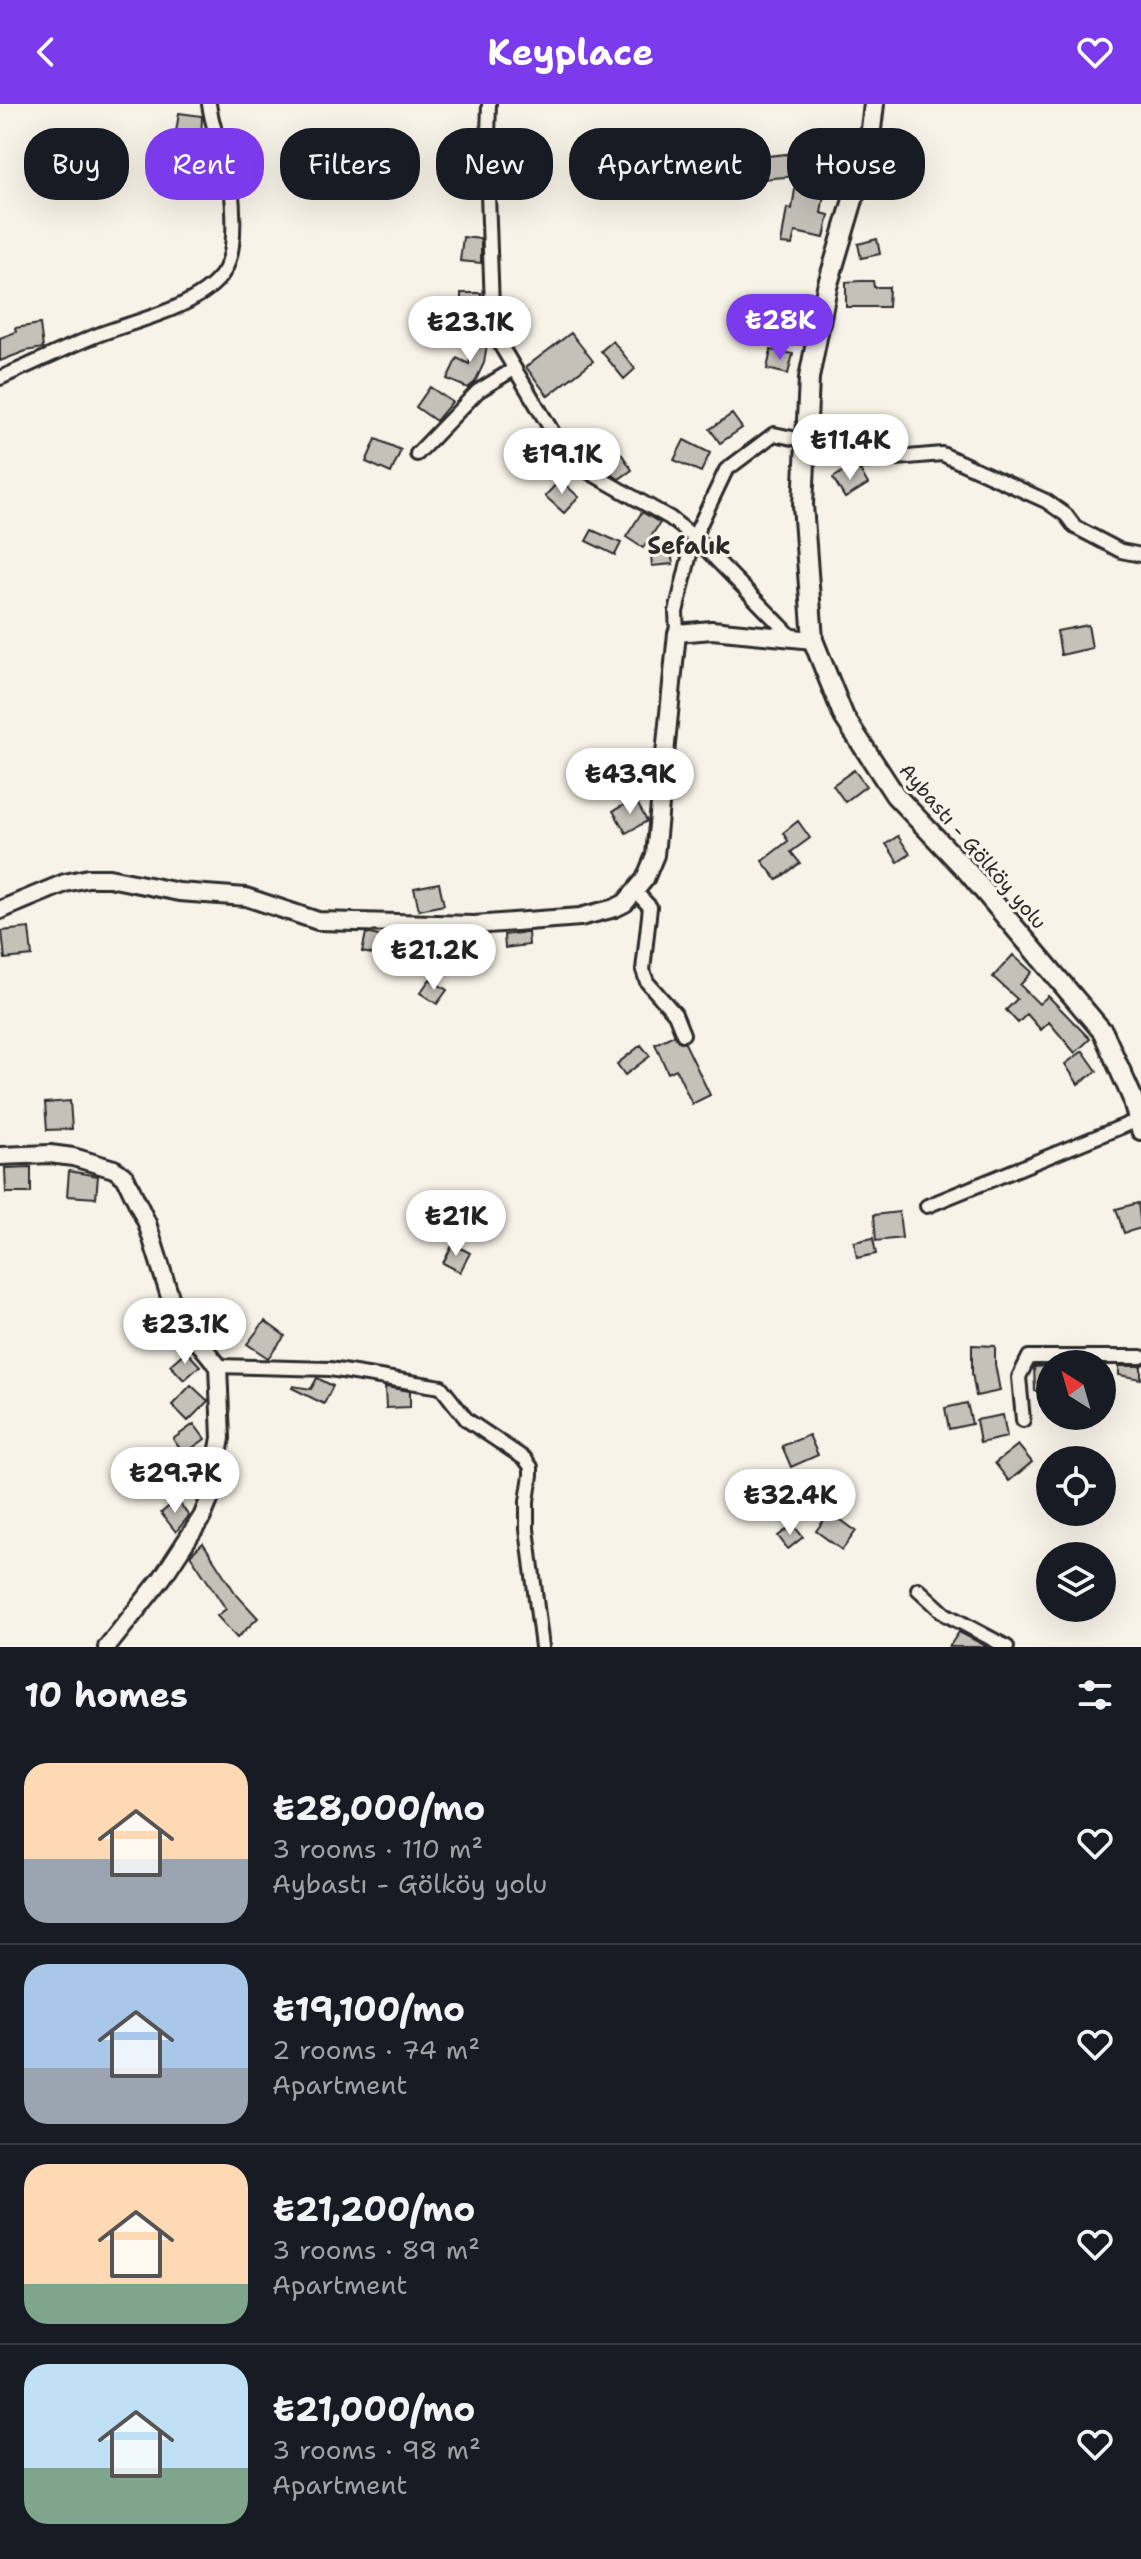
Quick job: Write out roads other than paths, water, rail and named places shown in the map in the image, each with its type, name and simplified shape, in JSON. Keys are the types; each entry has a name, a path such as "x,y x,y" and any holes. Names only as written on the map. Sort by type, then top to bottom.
{"main road":[{"name":"Aybastı - Gölköy yolu","path":"874,104 869,146 827,287 809,378 803,505 813,640 844,717 895,795 967,871 1103,1032 1137,1098 1140,1125"}],"street":[{"path":"0,378 95,336 182,304 206,290 220,277 227,266 231,249 234,209 209,104"},
{"path":"489,104 487,166 492,307 501,346 514,369 564,451 580,467 649,504 694,537 793,638"},
{"path":"417,454 478,391 514,369"},
{"path":"0,910 65,883 88,878 109,878 179,892 246,897 318,921 347,923 474,925 580,917 625,903 645,879 655,855 677,633 676,612 694,537 726,470 774,434 806,441 852,462 942,454 1046,501 1066,515 1075,527 1121,551 1141,555"},
{"path":"677,633 712,630 813,640"},
{"path":"635,891 650,907 643,970 647,982 675,1014 683,1034"},
{"path":"927,1206 1140,1125"},
{"path":"0,1156 50,1154 73,1157 114,1169 125,1177 147,1223 175,1313 218,1366 221,1438 210,1498 202,1517 162,1578 107,1647"},
{"path":"1023,1420 1019,1377 1029,1357 1141,1357"},
{"path":"218,1366 330,1369 441,1387 467,1420 525,1459 531,1467 527,1529 542,1647"},
{"path":"918,1589 945,1614 1007,1647"}],"district":[{"name":"Sefalık","path":"689,546"}]}
